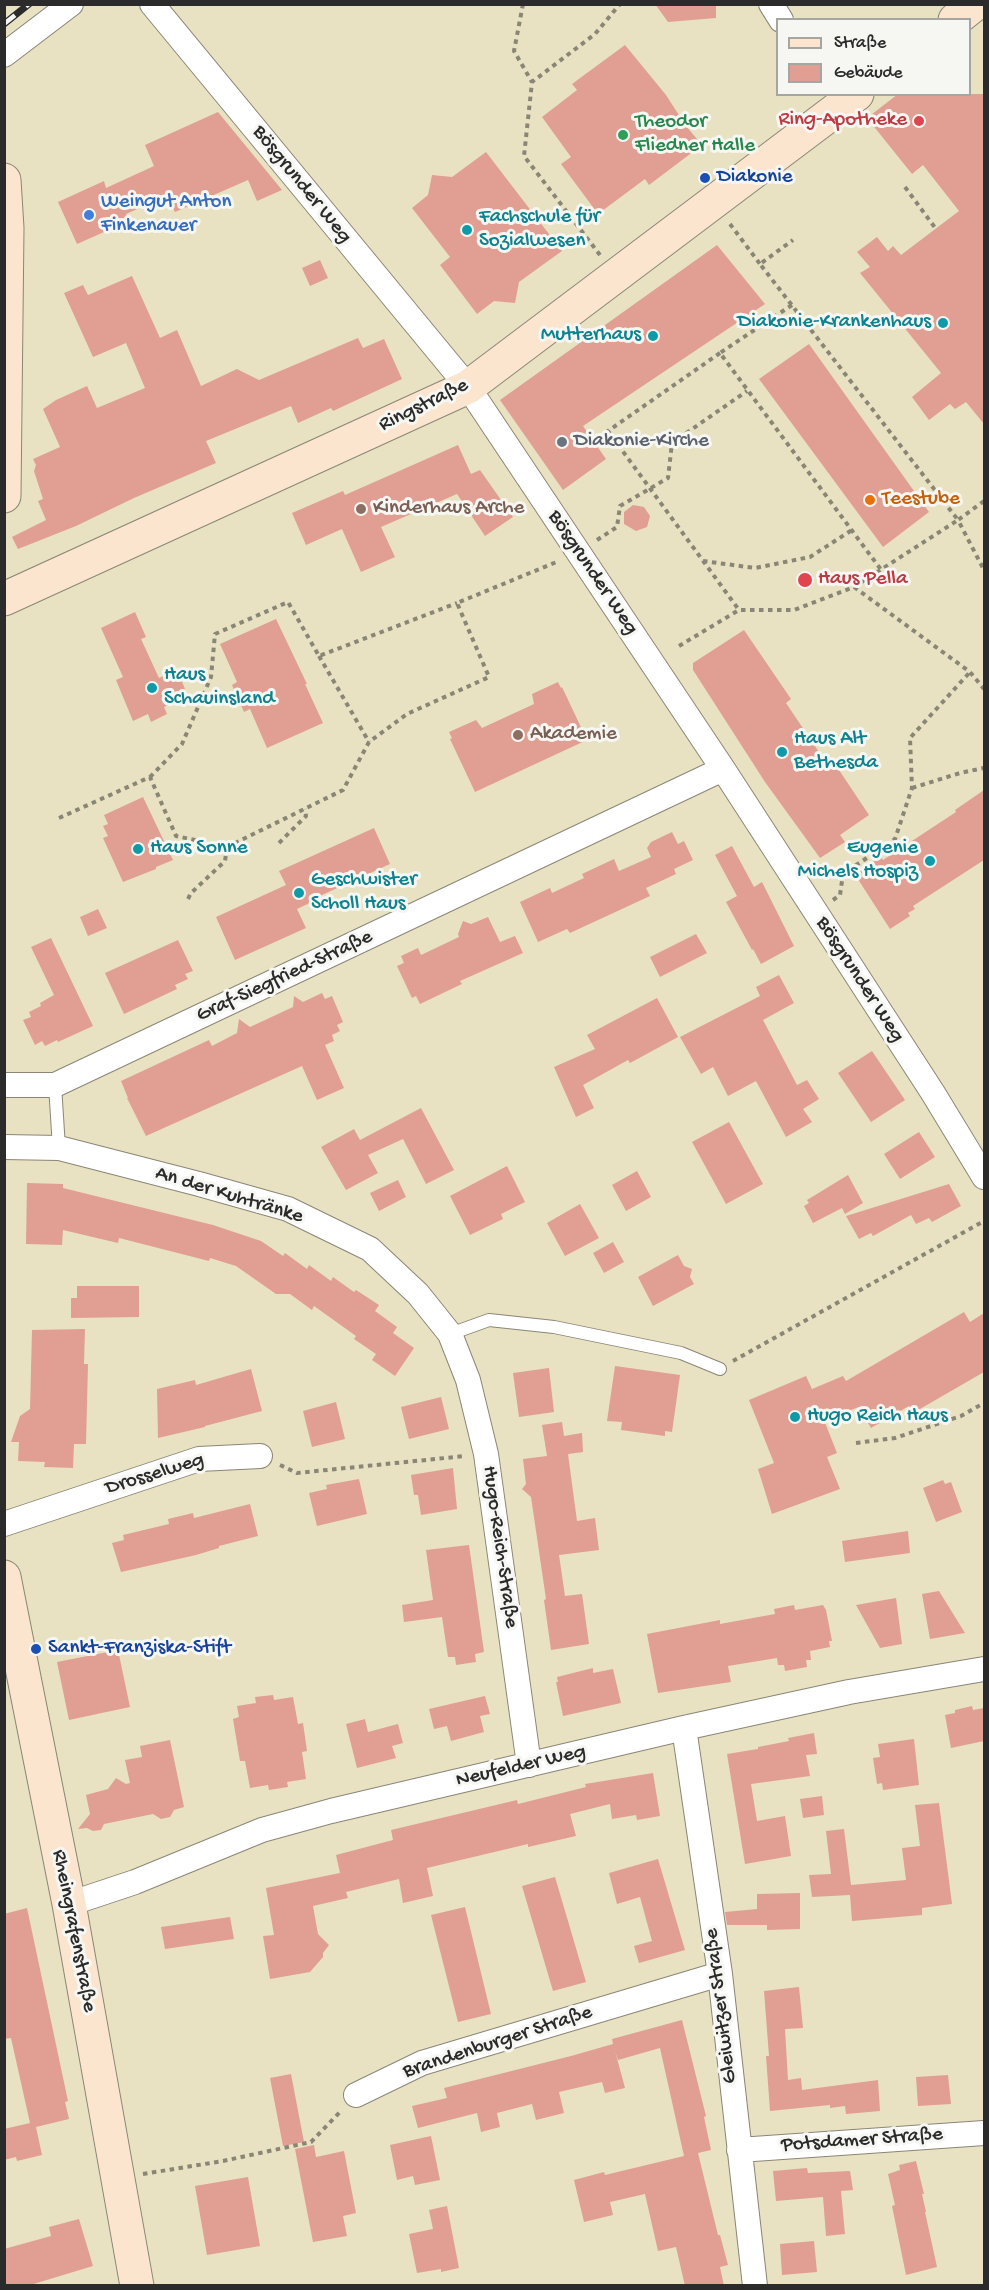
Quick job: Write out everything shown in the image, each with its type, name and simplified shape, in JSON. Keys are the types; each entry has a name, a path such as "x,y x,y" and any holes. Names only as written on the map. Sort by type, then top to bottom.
{"street":[{"path":"4,55 71,4"},
{"name":"Bösgrunder Weg","path":"152,4 468,387 723,769 933,1093 984,1177"},
{"path":"771,4 780,18"},
{"path":"958,18 975,4"},
{"name":"Ringstraße","path":"4,599 468,387 714,202 845,98"},
{"path":"4,180 7,228 4,495"},
{"name":"Graf-Siegfried-Straße","path":"4,1085 55,1085 723,769"},
{"name":"An der Kuhtränke","path":"4,1147 59,1148 288,1209 370,1250 418,1294 450,1334"},
{"name":"Hugo-Reich-Straße","path":"450,1334 468,1380 486,1454 529,1765"},
{"name":"Drosselweg","path":"4,1524 199,1459 260,1456"},
{"name":"Rheingrafenstraße","path":"4,1576 69,1904 137,2286"},
{"name":"Neufelder Weg","path":"69,1904 135,1882 261,1830 331,1811 684,1728 849,1692 984,1669"},
{"name":"Gleiwitzer Straße","path":"684,1728 720,1974 755,2286"},
{"name":"Brandenburger Straße","path":"356,2095 422,2062 720,1974"},
{"name":"Potsdamer Straße","path":"739,2150 984,2133"}],"lane":[{"path":"55,1085 59,1148"},
{"path":"450,1334 489,1320 554,1326 681,1353 720,1369"}],"path":[{"path":"524,4 514,51 532,82 524,156 616,276"},
{"path":"532,82 595,34 620,4"},
{"path":"904,187 936,229"},
{"path":"714,202 958,520 984,570"},
{"path":"760,264 793,240"},
{"path":"739,610 608,431 792,305"},
{"path":"720,353 882,571"},
{"path":"319,656 457,603 578,552 617,527 620,507 668,478 672,443 747,391"},
{"path":"679,646 739,610 794,610 854,587 882,571 984,501"},
{"path":"703,561 755,568 777,564 810,556 852,530"},
{"path":"854,587 970,672 984,689"},
{"path":"59,818 150,777 182,744 211,677 215,634 288,602 369,742"},
{"path":"150,777 176,836 227,847 343,790 369,742 406,714 489,677 457,603"},
{"path":"815,912 840,895 843,874 895,839 912,788 910,738 970,672"},
{"path":"912,788 984,768"},
{"path":"279,843 306,816 305,809"},
{"path":"188,899 191,893 225,861 227,847"},
{"path":"720,1369 748,1350 984,1221"},
{"path":"856,1443 895,1438 961,1416 984,1403"},
{"path":"260,1456 297,1473 486,1454"},
{"path":"119,2178 223,2161 311,2142 356,2095"}],"building":[{"path":"655,4 716,4 716,18 668,22"},
{"name":"Theodor Fliedner Halle","path":"625,45 666,95 686,126 702,145 649,185 645,179 598,214 561,164 571,157 542,117 577,90 572,84"},
{"name":"Diakonie-Krankenhaus","path":"984,94 984,424 966,402 955,409 950,404 929,420 912,397 941,373 860,273 870,267 857,252 877,237 888,251 893,246 901,255 959,211 923,165 912,174 867,118 895,96"},
{"path":"218,112 282,190 257,201 248,180 175,212 167,196 126,214 129,221 77,244 58,202 104,181 106,188 154,166 145,145"},
{"name":"Fachschule für Sozialwesen","path":"486,152 562,251 519,282 515,303 494,301 477,314 440,265 450,257 412,208 428,195 432,175 452,177"},
{"name":"Mutterhaus","path":"717,245 765,304 583,426 606,459 563,490 500,400"},
{"path":"320,260 328,278 310,286 302,268"},
{"path":"132,276 160,338 177,330 201,386 237,369 259,380 358,338 363,348 384,339 402,379 333,411 331,408 298,423 291,406 206,441 216,463 76,526 18,549 12,537 46,520 38,501 43,499 34,471 36,465 33,459 60,447 43,409 56,400 87,386 97,408 145,388 126,343 93,357 64,293 83,285 88,295"},
{"path":"809,344 929,512 883,547 759,379"},
{"name":"Kinderhaus Arche","path":"458,445 471,474 480,470 513,517 485,536 457,494 381,527 395,557 361,572 342,529 306,545 292,513 343,491 345,495"},
{"path":"633,505 644,507 650,516 647,527 636,531 624,524 624,512"},
{"name":"Haus Schauinsland","path":"135,612 146,637 141,639 159,678 177,670 188,696 164,707 167,714 151,722 148,714 133,721 116,680 123,677 101,628"},
{"path":"276,619 323,723 267,748 250,709 244,712 232,685 237,682 220,644"},
{"name":"Haus Alt Bethesda","path":"744,630 791,699 786,703 827,764 833,761 869,815 840,835 845,842 820,858 765,782 693,670 693,663"},
{"name":"Akademie","path":"558,682 587,740 475,792 450,739 452,738 449,732 476,720 482,728 534,704 532,694"},
{"name":"Eugenie Michels Hospiz","path":"984,790 984,860 913,906 915,909 908,913 910,916 890,929 854,873 881,857 883,860 956,812 955,810"},
{"name":"Haus Sonne","path":"143,797 173,860 123,882 103,838 108,836 103,826 108,824 104,815"},
{"name":"Geschwister Scholl Haus","path":"374,828 390,864 311,900 312,902 297,909 306,928 235,960 216,917 286,885 279,871"},
{"path":"672,832 678,844 684,841 693,860 674,869 676,874 646,888 650,896 570,933 567,929 538,942 520,902 550,888 552,893 584,878 582,874 614,859 619,871 651,857 647,848 651,842"},
{"path":"732,846 754,887 762,882 794,946 761,964 726,902 737,896 715,855"},
{"path":"98,909 107,928 88,936 80,917"},
{"path":"488,917 500,942 515,936 523,953 460,981 462,984 420,1004 416,996 412,998 397,966 404,963 401,956 418,948 421,955 459,937 463,921 471,924"},
{"path":"696,934 707,953 660,977 650,957"},
{"path":"51,938 93,1026 58,1042 57,1040 45,1046 42,1041 35,1045 23,1020 31,1017 29,1012 54,995 31,947"},
{"path":"178,940 193,971 185,974 188,979 175,985 177,989 124,1014 105,973"},
{"path":"779,975 794,1003 763,1020 797,1085 807,1080 819,1099 803,1109 812,1122 786,1137 756,1081 728,1096 713,1067 701,1074 680,1037 760,996 756,987"},
{"path":"322,993 325,999 332,996 343,1022 337,1025 340,1031 332,1035 334,1041 325,1045 344,1088 317,1100 302,1066 146,1136 121,1081 209,1040 212,1046 237,1033 239,1019 250,1027 293,1007 294,996 303,1002"},
{"path":"657,998 678,1037 630,1063 628,1060 583,1085 594,1108 576,1117 554,1067 595,1049 587,1035"},
{"path":"872,1051 905,1100 871,1122 838,1073"},
{"path":"421,1108 454,1170 426,1184 403,1139 368,1155 378,1173 346,1190 321,1147 354,1129 360,1140"},
{"path":"729,1122 763,1184 726,1204 692,1142"},
{"path":"919,1132 935,1157 900,1179 884,1154"},
{"path":"507,1166 525,1202 501,1214 503,1219 470,1235 450,1196"},
{"path":"637,1171 651,1197 626,1211 612,1185"},
{"path":"848,1175 863,1203 845,1214 842,1208 813,1223 804,1206 809,1203 807,1200"},
{"path":"398,1180 406,1197 379,1211 370,1193"},
{"path":"27,1183 63,1184 63,1188 213,1225 261,1241 283,1256 285,1253 307,1269 309,1265 331,1281 333,1277 354,1292 356,1290 379,1305 375,1311 397,1327 393,1333 414,1348 395,1376 372,1360 376,1354 354,1339 356,1336 314,1306 312,1310 290,1294 276,1294 236,1266 210,1258 209,1261 119,1238 118,1243 63,1230 62,1245 26,1244"},
{"path":"949,1184 961,1206 932,1222 929,1218 916,1224 911,1215 873,1236 871,1233 859,1239 846,1216"},
{"path":"580,1204 599,1238 565,1256 547,1223"},
{"path":"613,1242 624,1262 604,1273 593,1253"},
{"path":"678,1255 684,1266 692,1269 690,1277 694,1284 653,1306 638,1277"},
{"path":"77,1286 139,1286 139,1317 71,1318 71,1298 77,1298"},
{"name":"Hugo Reich Haus","path":"964,1312 970,1322 984,1313 984,1372 913,1413 909,1406 871,1428 859,1407 824,1420 837,1453 827,1457 840,1489 772,1514 758,1469 774,1463 749,1400 806,1376 812,1389 843,1376 846,1381"},
{"path":"85,1329 84,1364 88,1364 86,1444 74,1444 73,1468 44,1467 45,1462 18,1461 19,1442 11,1442 20,1416 30,1409 32,1330"},
{"path":"615,1366 680,1375 672,1432 665,1431 665,1436 621,1430 622,1422 607,1421"},
{"path":"549,1368 554,1412 519,1417 513,1373"},
{"path":"251,1369 262,1411 158,1438 157,1389 195,1380 196,1385"},
{"path":"441,1397 449,1429 409,1439 401,1407"},
{"path":"336,1402 345,1439 312,1447 303,1411"},
{"path":"562,1422 564,1436 582,1433 583,1452 568,1454 577,1521 595,1518 599,1550 559,1555 565,1596 582,1594 589,1644 551,1650 531,1497 522,1489 526,1484 523,1459 547,1456 542,1425"},
{"path":"453,1468 457,1509 421,1515 418,1495 414,1495 411,1475"},
{"path":"359,1479 367,1514 317,1526 309,1493 327,1489 326,1485"},
{"path":"943,1480 945,1484 951,1482 962,1512 936,1522 923,1488"},
{"path":"250,1504 258,1536 219,1546 219,1548 196,1555 121,1572 112,1543 124,1540 123,1535 169,1524 168,1519 193,1513 194,1518"},
{"path":"908,1531 910,1553 845,1562 842,1541"},
{"path":"469,1545 484,1652 475,1654 476,1662 456,1665 455,1657 448,1657 442,1617 404,1622 402,1605 433,1600 426,1550"},
{"path":"939,1591 965,1633 930,1639 922,1594"},
{"path":"896,1598 902,1644 880,1648 856,1605"},
{"path":"794,1605 795,1610 823,1605 826,1610 832,1641 829,1641 830,1647 810,1651 811,1660 806,1660 807,1667 785,1671 784,1665 778,1665 777,1658 728,1666 731,1682 658,1693 647,1634 720,1620 720,1624 775,1614 774,1609"},
{"path":"118,1650 130,1707 69,1720 57,1662"},
{"path":"593,1668 593,1673 613,1669 621,1703 563,1716 557,1677"},
{"path":"273,1695 274,1700 293,1697 298,1724 303,1723 307,1751 302,1752 306,1779 287,1782 288,1787 269,1790 268,1785 250,1788 245,1761 240,1761 233,1719 239,1717 237,1706 256,1703 255,1697"},
{"path":"485,1696 490,1714 480,1716 484,1732 451,1741 447,1726 434,1729 429,1709"},
{"path":"972,1706 973,1710 984,1708 984,1741 951,1748 945,1715"},
{"path":"365,1719 368,1732 398,1724 403,1743 392,1746 396,1758 357,1768 346,1724"},
{"path":"814,1733 817,1754 806,1755 810,1776 751,1784 757,1821 785,1816 791,1856 745,1864 727,1754 758,1749 758,1747 789,1741 788,1738"},
{"path":"914,1739 919,1785 883,1790 882,1783 877,1784 873,1758 880,1757 878,1744"},
{"path":"170,1740 184,1807 174,1810 170,1817 161,1819 153,1814 104,1824 101,1830 78,1829 90,1814 86,1795 108,1789 116,1778 126,1784 130,1783 125,1760 142,1757 140,1746"},
{"path":"653,1773 660,1816 637,1820 636,1815 612,1819 610,1804 570,1814 576,1836 528,1847 528,1844 427,1868 433,1896 403,1903 399,1879 346,1892 348,1898 313,1906 318,1934 329,1945 323,1957 310,1972 270,1979 263,1936 274,1935 266,1888 340,1873 336,1855 393,1840 391,1830 517,1800 518,1804 586,1787 585,1784"},
{"path":"822,1796 824,1815 803,1818 800,1799"},
{"path":"939,1803 952,1904 922,1908 922,1915 852,1921 850,1895 812,1897 809,1875 831,1874 826,1831 844,1829 851,1885 906,1880 902,1848 920,1846 915,1805"},
{"path":"658,1859 685,1950 639,1963 634,1946 652,1941 640,1897 617,1904 609,1873"},
{"path":"555,1877 586,1982 553,1991 522,1886"},
{"path":"800,1893 800,1929 767,1930 767,1925 727,1925 725,1912 757,1909 757,1894"},
{"path":"465,1907 491,2014 458,2022 431,1915"},
{"path":"27,1908 68,2101 65,2102 69,2119 36,2127 42,2155 17,2161 16,2157 4,2160 4,2129 30,2123 11,2038 4,2039 4,1914"},
{"path":"230,1917 234,1939 165,1949 161,1927"},
{"path":"799,1987 803,2028 785,2029 788,2080 801,2078 802,2090 878,2080 880,2111 846,2114 845,2106 830,2108 830,2105 770,2111 764,1991"},
{"path":"682,2020 706,2116 704,2117 711,2150 698,2153 718,2235 720,2235 728,2265 720,2267 724,2286 685,2286 676,2247 658,2251 645,2194 610,2202 613,2215 584,2222 574,2180 684,2156 660,2048 618,2060 615,2051 625,2088 605,2093 602,2082 559,2092 564,2113 536,2120 532,2104 497,2113 500,2127 481,2132 477,2113 418,2128 412,2106 447,2098 444,2088 613,2044 612,2039"},
{"path":"291,2074 304,2142 283,2146 270,2078"},
{"path":"948,2075 951,2104 918,2106 916,2077"},
{"path":"431,2136 440,2180 415,2185 413,2176 397,2180 390,2145"},
{"path":"314,2145 316,2157 344,2151 356,2213 343,2216 347,2236 313,2242 295,2149"},
{"path":"916,2161 937,2267 906,2275 888,2174 900,2170 899,2165"},
{"path":"807,2168 808,2173 850,2171 853,2190 841,2191 845,2234 826,2236 823,2197 776,2201 773,2171"},
{"path":"248,2177 260,2246 207,2255 195,2186"},
{"path":"447,2206 459,2268 441,2272 441,2269 417,2273 409,2234 433,2229 429,2210"},
{"path":"79,2219 93,2266 27,2286 4,2286 4,2249 51,2236 49,2227"},
{"path":"814,2241 817,2272 782,2275 780,2244"}],"railway":[{"path":"4,24 29,4"}],"place":[{"name":"Ring-Apotheke","path":"919,121"},
{"name":"Theodor Fliedner Halle","path":"623,135"},
{"name":"Diakonie","path":"705,178"},
{"name":"Weingut Anton Finkenauer","path":"89,215"},
{"name":"Fachschule für Sozialwesen","path":"467,230"},
{"name":"Diakonie-Krankenhaus","path":"943,323"},
{"name":"Mutterhaus","path":"653,336"},
{"name":"Diakonie-Kirche","path":"562,442"},
{"name":"Teestube","path":"870,500"},
{"name":"Kinderhaus Arche","path":"361,509"},
{"name":"Haus Pella","path":"805,580"},
{"name":"Haus Schauinsland","path":"152,688"},
{"name":"Akademie","path":"518,735"},
{"name":"Haus Alt Bethesda","path":"782,752"},
{"name":"Haus Sonne","path":"138,849"},
{"name":"Eugenie Michels Hospiz","path":"930,861"},
{"name":"Geschwister Scholl Haus","path":"299,893"},
{"name":"Hugo Reich Haus","path":"795,1417"},
{"name":"Sankt-Franziska-Stift","path":"36,1649"}]}
